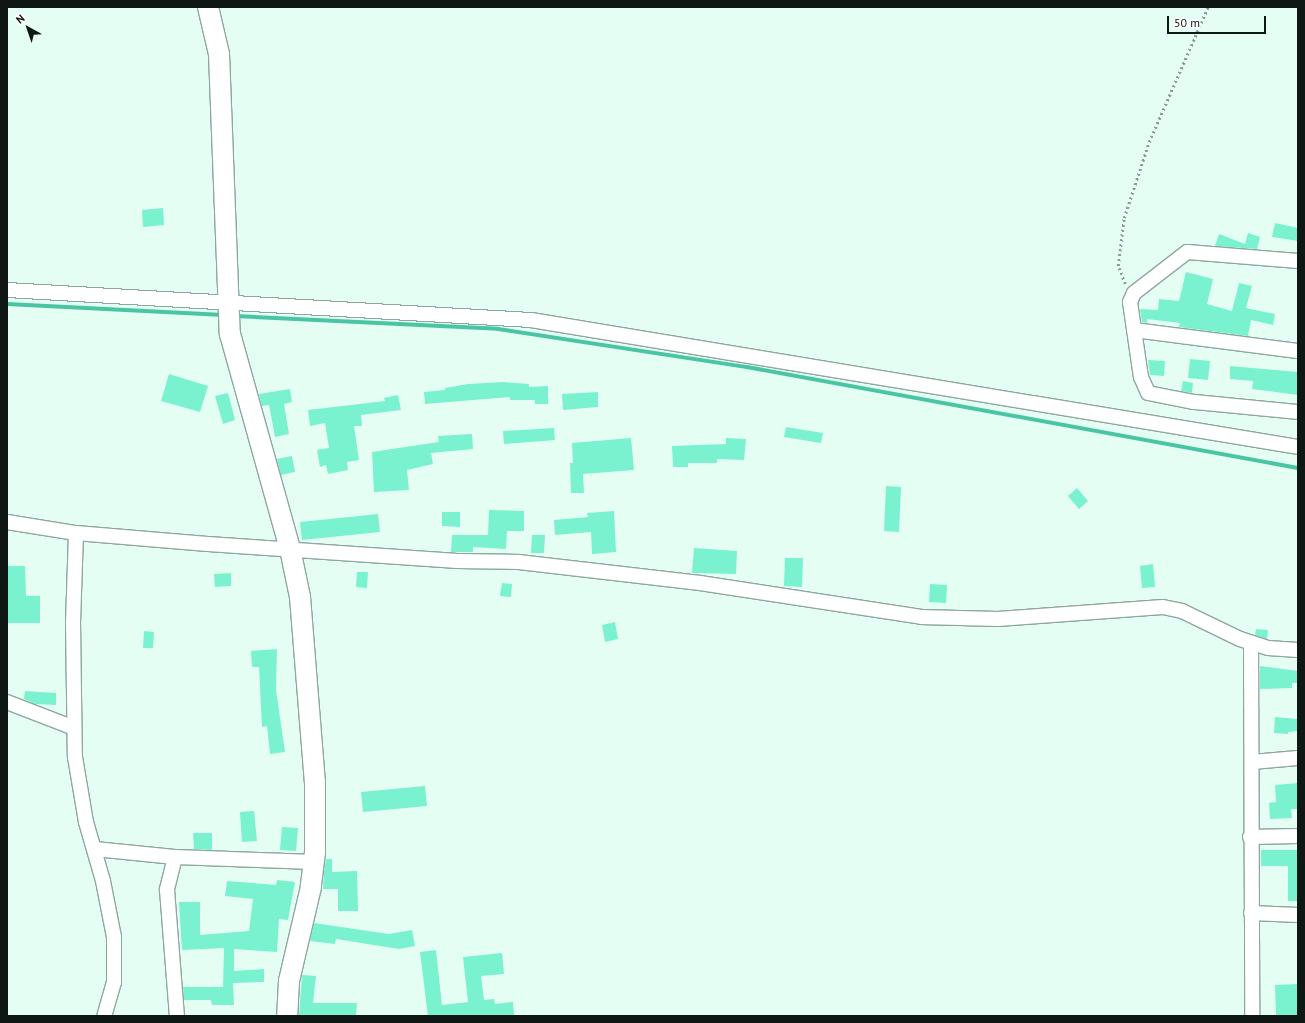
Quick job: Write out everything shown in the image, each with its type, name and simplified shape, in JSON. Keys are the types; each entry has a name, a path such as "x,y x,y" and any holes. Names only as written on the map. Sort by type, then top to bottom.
{"street":[{"path":"208,7 219,54 230,334 290,549 300,597 315,782 314,862 311,887 289,981 287,1016"},
{"path":"1298,261 1187,252 1134,293 1130,302 1141,377 1148,393 1194,402 1298,412"},
{"path":"7,290 230,308 531,320 1298,447"},
{"path":"1134,330 1298,351"},
{"path":"7,522 76,533 457,561 526,563 700,584 921,618 998,619 1163,607 1182,611 1252,643 1268,648 1298,650"},
{"path":"76,533 73,608 74,728 82,797 114,937 114,982 104,1016"},
{"path":"1252,643 1252,762 1250,837 1252,1016"},
{"path":"7,702 74,728"},
{"path":"1252,762 1298,758"},
{"path":"1250,837 1298,836"},
{"path":"95,849 174,857 314,862"},
{"path":"174,857 167,890 177,1016"},
{"path":"1251,913 1298,915"}],"path":[{"path":"1134,293 1124,282 1118,266 1124,218 1149,142 1208,7"}],"building":[{"path":"163,208 164,225 143,227 142,210"},
{"path":"1275,223 1298,228 1298,241 1272,237"},
{"path":"1248,233 1260,237 1257,249 1215,246 1219,234 1245,244"},
{"path":"1186,272 1213,279 1207,304 1232,311 1239,283 1252,286 1246,308 1275,314 1273,325 1251,320 1248,336 1179,327 1180,323 1147,319 1147,323 1142,322 1140,309 1158,310 1159,299 1179,301"},
{"path":"1190,359 1210,361 1208,380 1188,378"},
{"path":"1148,360 1165,361 1164,376 1150,375"},
{"path":"1230,366 1298,372 1298,395 1252,389 1253,381 1230,379"},
{"path":"169,374 208,386 200,412 161,401"},
{"path":"1183,381 1193,383 1192,393 1181,391"},
{"path":"503,382 529,384 529,387 548,386 548,404 535,404 535,400 510,400 510,397 425,404 424,392 445,390 445,388 468,384"},
{"path":"290,389 292,402 284,404 289,434 275,437 269,405 262,406 259,394"},
{"path":"598,392 598,407 563,410 562,394"},
{"path":"228,393 235,420 223,424 215,396"},
{"path":"398,395 401,410 361,415 362,426 354,426 359,460 347,462 348,470 328,474 326,465 320,467 317,450 329,448 325,423 310,426 308,410 385,401 384,398"},
{"path":"786,427 823,433 821,443 784,437"},
{"path":"554,428 555,440 504,444 503,431"},
{"path":"472,434 473,449 431,453 433,464 407,470 409,490 374,492 372,452 439,442 438,436"},
{"path":"631,438 634,470 583,474 584,493 571,493 570,463 573,463 572,443"},
{"path":"726,438 746,439 744,460 717,459 717,463 688,463 688,467 673,467 672,446 726,444"},
{"path":"292,456 295,472 281,475 277,459"},
{"path":"886,486 901,487 899,532 884,531"},
{"path":"1077,488 1088,501 1079,509 1068,496"},
{"path":"489,510 524,511 524,531 507,531 506,549 473,547 473,552 451,552 452,535 488,535"},
{"path":"614,511 616,552 592,554 591,532 555,535 554,520 588,517 587,513"},
{"path":"442,512 460,512 460,527 442,526"},
{"path":"378,514 380,532 302,540 300,522"},
{"path":"532,535 545,535 544,553 531,553"},
{"path":"694,548 737,551 736,574 692,573"},
{"path":"785,558 803,558 802,587 784,586"},
{"path":"1153,564 1155,587 1142,588 1140,566"},
{"path":"7,566 25,566 26,596 40,596 40,623 8,623"},
{"path":"357,572 368,572 367,588 356,587"},
{"path":"231,573 231,586 215,587 214,574"},
{"path":"502,583 512,584 511,597 500,596"},
{"path":"930,584 947,585 946,603 929,602"},
{"path":"615,622 618,639 605,642 602,625"},
{"path":"1256,629 1268,630 1267,639 1255,635"},
{"path":"144,631 154,632 153,648 143,648"},
{"path":"277,649 276,690 285,752 270,754 267,726 262,727 259,667 252,667 251,651"},
{"path":"1260,666 1298,671 1298,683 1292,683 1292,688 1260,689"},
{"path":"25,691 56,693 56,705 35,704 24,699"},
{"path":"1275,717 1298,719 1298,731 1288,732 1288,734 1274,733"},
{"path":"1298,783 1298,809 1291,809 1292,818 1270,819 1269,803 1276,802 1275,785"},
{"path":"425,786 427,806 363,812 361,792"},
{"path":"254,811 257,841 242,842 240,812"},
{"path":"282,827 298,828 296,851 280,850"},
{"path":"193,833 212,833 212,850 194,849"},
{"path":"1261,850 1298,850 1298,901 1288,901 1288,866 1261,866"},
{"path":"326,859 332,859 332,872 357,871 358,911 338,911 338,889 323,889"},
{"path":"277,880 295,882 288,920 279,919 277,952 234,949 234,971 264,969 264,982 233,983 234,1005 212,1005 211,1000 184,1000 183,987 223,987 224,948 182,950 179,902 200,902 200,935 249,931 253,899 225,896 227,881 276,885"},
{"path":"314,923 389,934 412,930 415,946 399,949 336,939 335,944 310,941"},
{"path":"436,950 442,1005 468,1002 463,957 502,953 504,974 481,976 484,1000 494,999 495,1004 513,1002 514,1015 428,1016 420,952"},
{"path":"302,975 316,976 313,1003 357,1003 356,1016 299,1016"},
{"path":"1298,984 1298,1016 1276,1016 1275,985"}],"waterway":[{"path":"7,304 224,315"},
{"path":"235,316 498,329 747,367 1298,468"}]}
